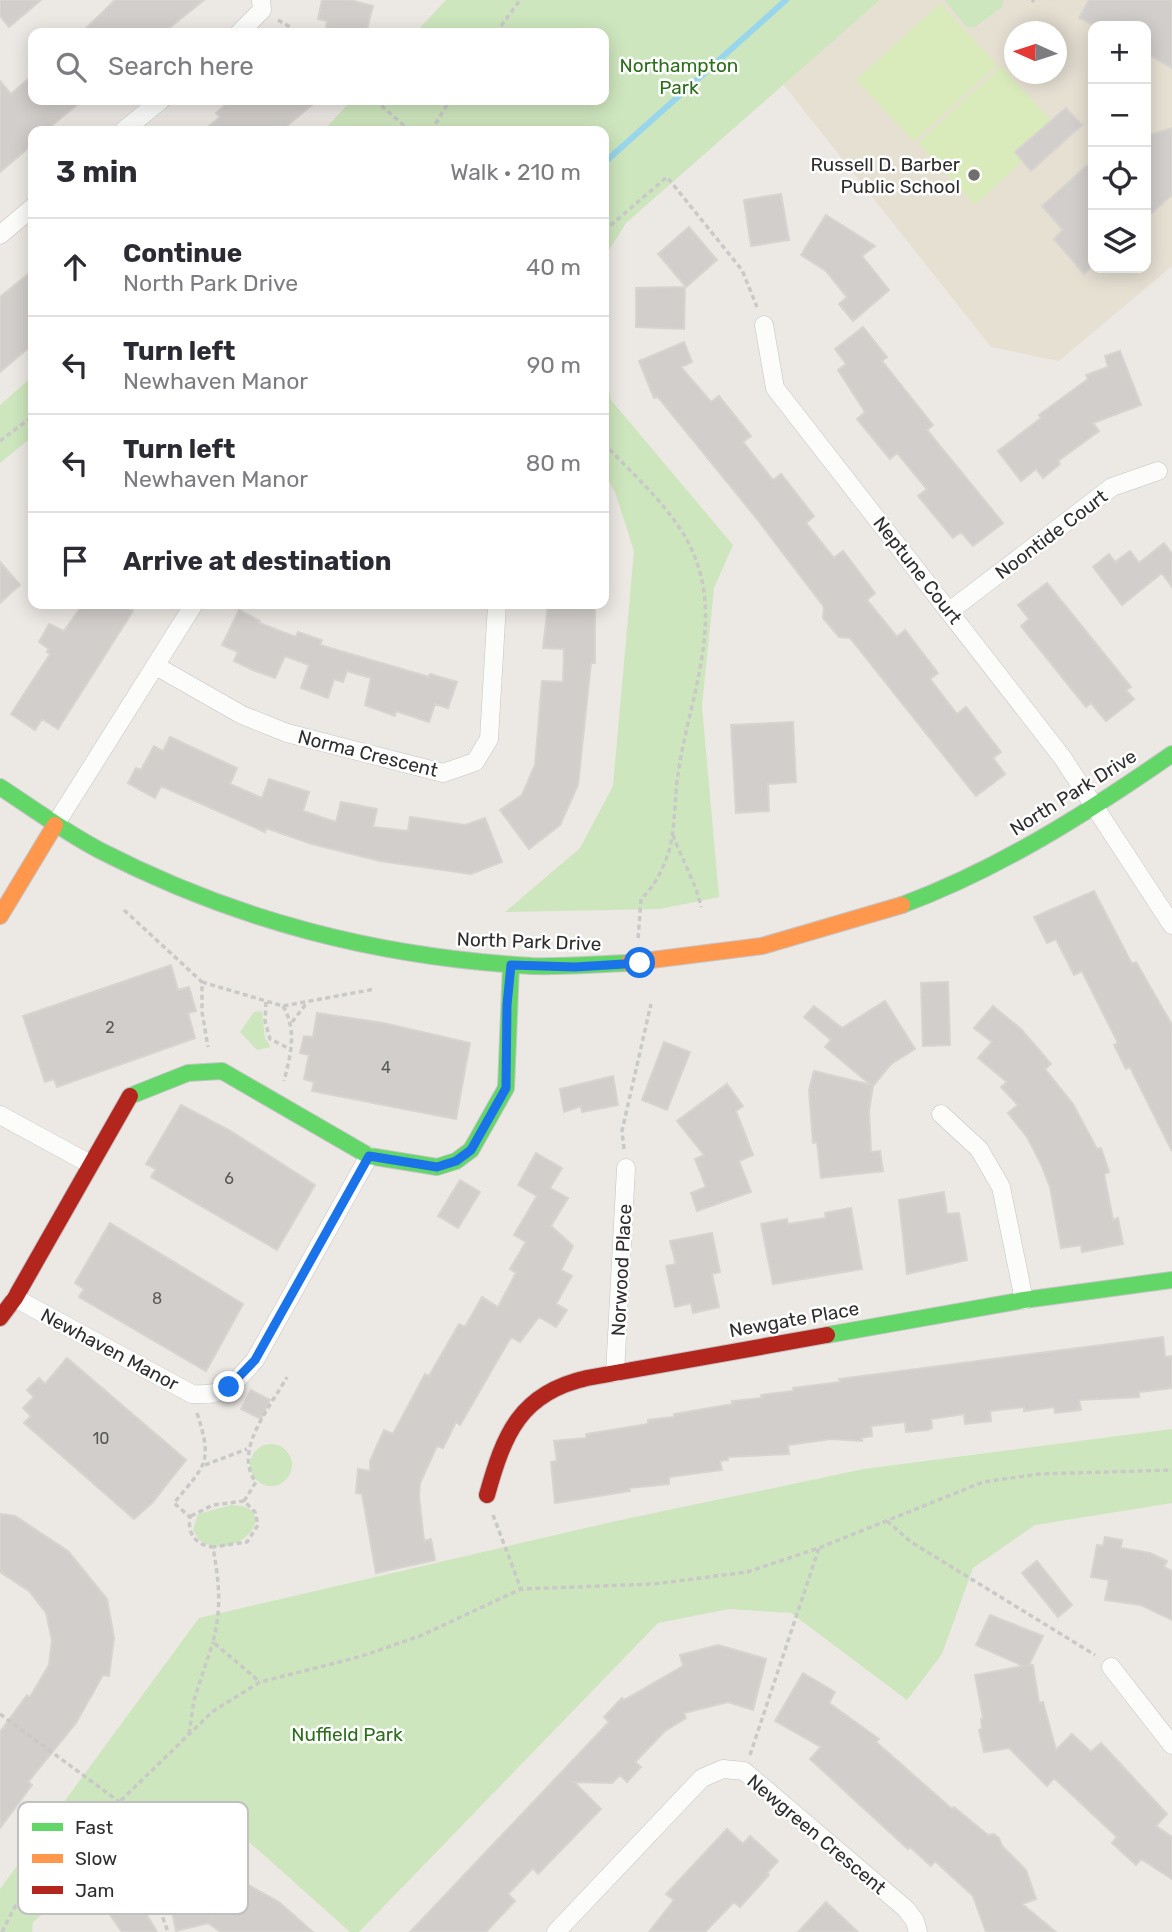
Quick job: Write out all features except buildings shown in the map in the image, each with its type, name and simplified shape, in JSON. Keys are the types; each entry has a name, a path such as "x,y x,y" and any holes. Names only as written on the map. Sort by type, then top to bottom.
{"street":[{"path":"243,28 262,5"},
{"path":"129,126 154,105"},
{"path":"0,235 28,211"},
{"name":"Neptune Court","path":"764,325 775,388 951,610 1096,806 1172,925"},
{"name":"Noontide Court","path":"951,610 1112,487 1158,471"},
{"path":"0,916 191,609"},
{"name":"Norma Crescent","path":"156,666 242,715 287,733 443,774 475,762 489,739 497,609"},
{"name":"North Park Drive","path":"0,787 55,825 164,885 262,921 380,951 511,965 575,967 640,963 756,947 874,915 985,869 1096,806 1172,754"},
{"path":"0,1318 15,1298 132,1093 202,1069 213,1070 222,1072 369,1156 437,1167 456,1161 471,1150 506,1088 507,1005 511,965"},
{"path":"941,1114 979,1149 1001,1187 1024,1300"},
{"path":"0,1115 90,1164"},
{"name":"Newhaven Manor","path":"15,1298 192,1394 211,1395 229,1387 255,1360 369,1156"},
{"name":"Norwood Place","path":"615,1373 626,1168"},
{"name":"Newgate Place","path":"487,1495 499,1450 524,1412 541,1394 564,1385 615,1373 1024,1300 1172,1280"},
{"path":"1111,1667 1172,1745"},
{"name":"Newgreen Crescent","path":"556,1932 702,1777 723,1769 744,1771 906,1909 915,1921 918,1932"}],"path":[{"path":"500,28 520,0"},
{"path":"262,5 293,28"},
{"path":"381,105 404,126"},
{"path":"434,126 447,105"},
{"path":"609,227 667,177 742,270 764,325"},
{"path":"0,440 28,420"},
{"path":"609,448 673,516 699,567 705,594 705,631 678,775 668,853 651,890 641,899 637,924 640,963"},
{"path":"672,833 687,873 699,894 701,907"},
{"path":"124,911 202,982 283,1006 306,1004 375,989"},
{"path":"202,982 202,1013 213,1070"},
{"path":"266,1001 265,1021 270,1039 290,1049"},
{"path":"292,1022 306,1004"},
{"path":"626,1168 622,1131 651,1004"},
{"path":"274,1101 284,1082 290,1049 292,1022 283,1006"},
{"path":"244,1501 256,1482 247,1467 247,1449 287,1377"},
{"path":"192,1394 206,1439 205,1465"},
{"path":"190,1517 213,1505 244,1501 258,1519 255,1534 247,1542 213,1547 198,1542 193,1536 190,1517 174,1503 205,1465 247,1449"},
{"path":"0,1714 121,1802 212,1712 260,1682 359,1657 420,1636 521,1589 654,1584 747,1572 820,1548 983,1482 1039,1474 1172,1470"},
{"path":"487,1495 521,1589"},
{"path":"887,1521 922,1549 1070,1638 1111,1667"},
{"path":"188,1737 194,1700 221,1612 221,1588 213,1547"},
{"path":"744,1771 820,1548"},
{"path":"213,1642 260,1682"},
{"path":"2,1932 18,1903"},
{"path":"161,1914 168,1932"}],"shaded area":[{"name":"Russell D. Barber Public School","path":"880,0 1172,0 1172,266 1059,361 991,347 783,84"}],"green space":[{"name":"Northampton Park","path":"446,0 880,0 626,223 609,250 609,126 328,126 347,105 609,105 609,28 420,28"},
{"path":"944,0 1003,1 1002,7 975,27 967,27"},
{"path":"940,3 997,65 914,142 856,80"},
{"path":"1001,66 1004,69 1004,84 1018,84 1058,128 975,205 918,143"},
{"path":"28,380 28,440 0,463 0,405"},
{"path":"609,391 611,400 733,545 714,588 702,706 719,897 660,909 505,912 580,848 613,786 634,551 615,492 609,482"},
{"path":"262,1011 265,1038 271,1047 257,1050 240,1032 254,1012"},
{"name":"Nuffield Park","path":"1172,1429 1172,1503 1035,1525 973,1568 942,1654 907,1700 791,1613 729,1609 658,1623 359,1932 350,1932 248,1841 248,1802 64,1802 199,1618 616,1521 864,1469"},
{"path":"271,1444 286,1450 292,1465 286,1480 271,1486 256,1480 250,1465 256,1450"},
{"path":"231,1505 247,1508 255,1515 255,1523 250,1533 228,1546 214,1546 199,1540 193,1530 198,1514"},
{"name":"Nuffield Park","path":"18,1864 18,1914 42,1914 33,1922 32,1932 0,1932 0,1889"}],"waterway":[{"path":"609,159 786,0"}],"traffic: fast":[{"path":"902,905 973,875 1042,838 1172,754"},
{"path":"0,787 86,843 151,875 256,916 309,931 418,954 475,961 532,966 628,963"},
{"path":"130,1096 188,1073 222,1071 369,1156 437,1167 456,1161 471,1150 506,1088 511,965"},
{"path":"827,1335 1024,1300 1172,1280"}],"traffic: slow":[{"path":"0,916 55,825"},
{"path":"628,963 762,946 902,905"}],"traffic: jam":[{"path":"0,1318 15,1298 130,1096"},
{"path":"487,1495 500,1453 518,1419 546,1394 564,1385 587,1378 827,1335"}],"place":[{"name":"Russell D. Barber Public School","path":"974,175"}],"route":[{"path":"229,1387 255,1360 369,1156 437,1167 456,1161 471,1150 506,1088 507,1005 511,965 575,967 640,963"}]}
